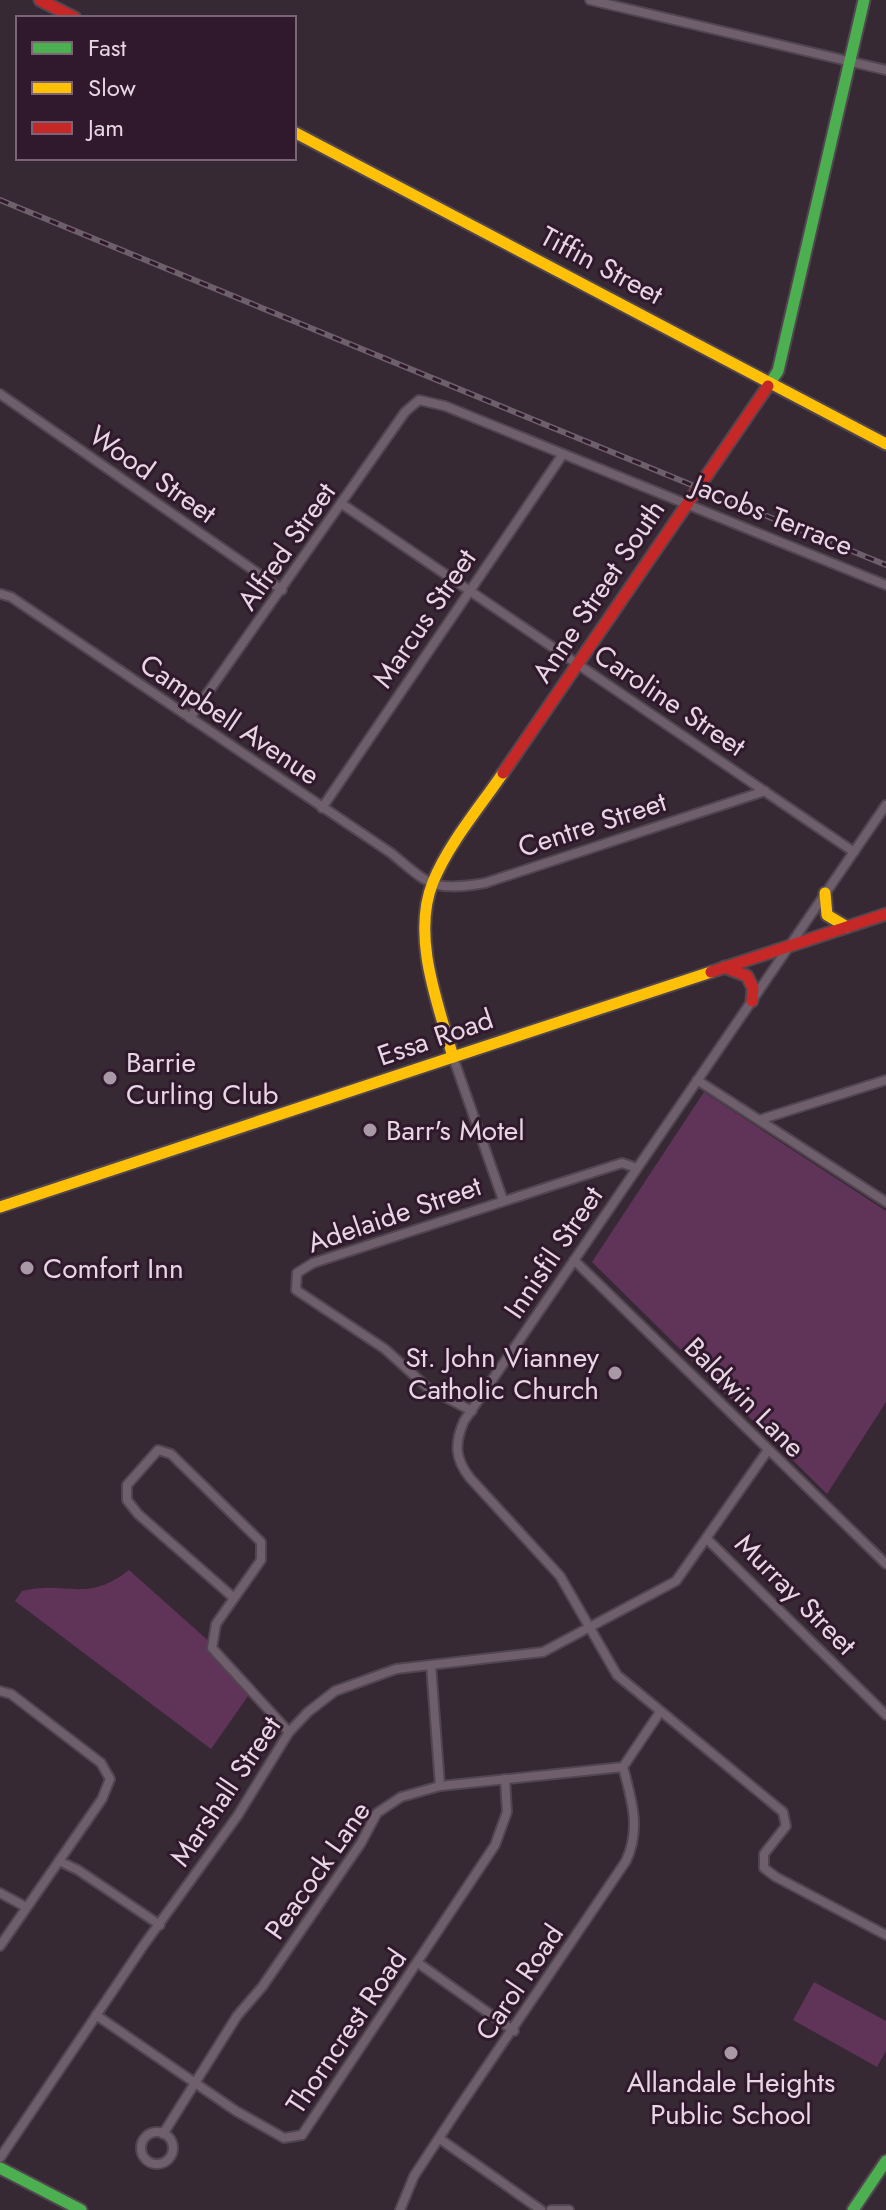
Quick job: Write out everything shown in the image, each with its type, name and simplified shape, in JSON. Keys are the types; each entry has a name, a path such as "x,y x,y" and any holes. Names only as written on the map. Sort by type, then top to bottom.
{"street":[{"path":"40,0 71,16"},
{"path":"590,0 886,70"},
{"name":"Anne Street South","path":"503,1200 453,1057 429,973 426,921 431,886 455,842 686,503 772,383 786,344 864,0"},
{"name":"Tiffin Street","path":"296,133 886,444"},
{"name":"Wood Street","path":"0,394 282,590"},
{"name":"Jacobs Terrace","path":"419,400 445,406 886,585"},
{"name":"Alfred Street","path":"190,718 405,412 419,400"},
{"name":"Marcus Street","path":"322,808 563,454"},
{"name":"Caroline Street","path":"342,504 854,852"},
{"name":"Campbell Avenue","path":"1,594 11,597 391,853 431,886"},
{"name":"Centre Street","path":"431,886 455,888 485,883 765,791"},
{"name":"Innisfil Street","path":"886,805 574,1260 472,1411 457,1440 460,1463 560,1576 617,1675 783,1812 786,1826 763,1858 770,1873 886,1935"},
{"path":"825,893 827,915 848,927"},
{"name":"Essa Road","path":"0,1207 886,914"},
{"path":"724,967 747,976 753,988 752,1001"},
{"path":"697,1080 886,1202"},
{"path":"759,1120 886,1080"},
{"name":"Adelaide Street","path":"472,1411 428,1388 373,1340 313,1304 296,1290 297,1273 313,1263 622,1163 637,1168"},
{"name":"Baldwin Lane","path":"574,1260 886,1564"},
{"path":"234,1598 138,1514 127,1500 127,1485 158,1450 171,1454 261,1542 261,1560 216,1624 212,1648 289,1732"},
{"name":"Marshall Street","path":"0,2158 96,2015 238,1815 289,1732 335,1691 396,1669 534,1654 676,1581 768,1450"},
{"name":"Murray Street","path":"707,1539 886,1715"},
{"path":"431,1665 440,1786"},
{"path":"0,1691 11,1694 101,1763 110,1779 102,1799 0,1946"},
{"path":"623,1767 660,1712"},
{"name":"Peacock Lane","path":"163,2134 237,2016 262,1987 361,1843 377,1813 401,1797 440,1786 623,1767"},
{"name":"Carol Road","path":"400,2210 414,2176 626,1861 636,1841 636,1819 623,1767"},
{"name":"Thorncrest Road","path":"96,2015 236,2111 284,2138 302,2135 495,1845 507,1812 505,1779"},
{"path":"59,1861 78,1870 160,1925"},
{"path":"0,1893 26,1907"},
{"path":"418,1963 514,2031"},
{"name":"Peacock Lane","path":"153,2133 163,2134 171,2141 171,2157 163,2164 152,2164 141,2153 142,2143 153,2133"},
{"path":"440,2139 541,2210"},
{"path":"853,2210 886,2161"},
{"path":"0,2168 81,2210"},
{"path":"551,2210 558,2207 569,2210"}],"shaded area":[{"path":"704,1092 886,1211 886,1402 827,1494 592,1262"},
{"path":"129,1570 212,1644 248,1696 211,1749 15,1601 22,1591 37,1588 88,1589 100,1586"},
{"path":"814,1982 886,2021 886,2051 877,2067 793,2020"}],"railway":[{"path":"0,200 886,565"}],"traffic: fast":[{"path":"768,386 778,371 864,0"},
{"path":"853,2210 886,2161"},
{"path":"0,2168 81,2210"}],"traffic: slow":[{"path":"296,133 886,444"},
{"path":"503,773 447,853 427,903 425,925 429,970 453,1057 711,972"},
{"path":"825,893 827,915 847,927"},
{"path":"0,1207 453,1057"}],"traffic: jam":[{"path":"40,0 71,16"},
{"path":"503,773 768,386"},
{"path":"711,972 886,914"},
{"path":"724,967 747,976 753,988 752,1001"}],"place":[{"name":"Barrie Curling Club","path":"110,1078"},
{"name":"Barr's Motel","path":"370,1130"},
{"name":"Comfort Inn","path":"27,1268"},
{"name":"St. John Vianney Catholic Church","path":"615,1373"},
{"name":"Allandale Heights Public School","path":"731,2053"}]}
